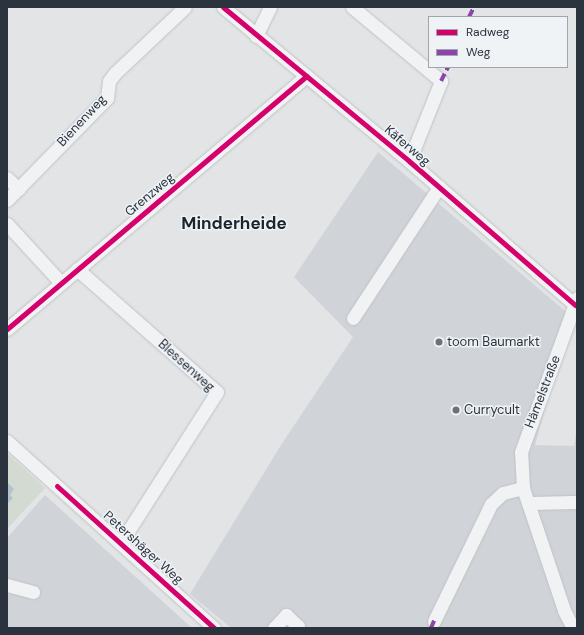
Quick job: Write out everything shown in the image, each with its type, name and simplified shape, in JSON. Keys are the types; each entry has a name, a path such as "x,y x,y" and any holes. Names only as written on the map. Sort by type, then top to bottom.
{"street":[{"name":"Bienenweg","path":"7,200 107,98 109,81 115,73 185,7"},
{"name":"Käferweg","path":"224,7 256,36 409,161 576,301"},
{"path":"256,36 270,7"},
{"path":"352,7 441,81 409,161"},
{"name":"Grenzweg","path":"7,329 306,76"},
{"path":"7,178 19,189"},
{"path":"353,318 439,187"},
{"path":"7,224 61,283"},
{"name":"Blessenweg","path":"77,269 217,392 121,542"},
{"name":"Hämelstraße","path":"574,628 564,610 523,488 521,452 525,436 537,412 572,327 576,301"},
{"name":"Petershäger Weg","path":"7,441 121,542 214,628"},
{"path":"434,621 491,504 503,493 523,488"},
{"path":"528,503 577,502"},
{"path":"7,586 33,592"},
{"name":"Hämelstraße","path":"564,610 566,628"},
{"path":"274,628 286,615 299,627"}],"shaded area":[{"path":"378,152 571,316 535,445 574,446 577,427 577,628 231,628 190,594 281,445 353,337 294,277"},
{"path":"7,453 45,488 7,529"},
{"path":"45,495 192,628 7,628 7,538"}],"water":[{"path":"8,483 14,489 10,495 13,498 7,504"}],"marked path":[{"path":"470,16 474,7"},
{"path":"441,81 448,68"},
{"path":"431,628 434,621"}],"cycle path":[{"path":"223,7 409,161 575,305"},
{"path":"7,329 306,76"},
{"path":"57,486 214,628"}],"place":[{"name":"toom Baumarkt","path":"439,342"},
{"name":"Currycult","path":"456,410"}],"district":[{"name":"Minderheide","path":"234,224"}]}
